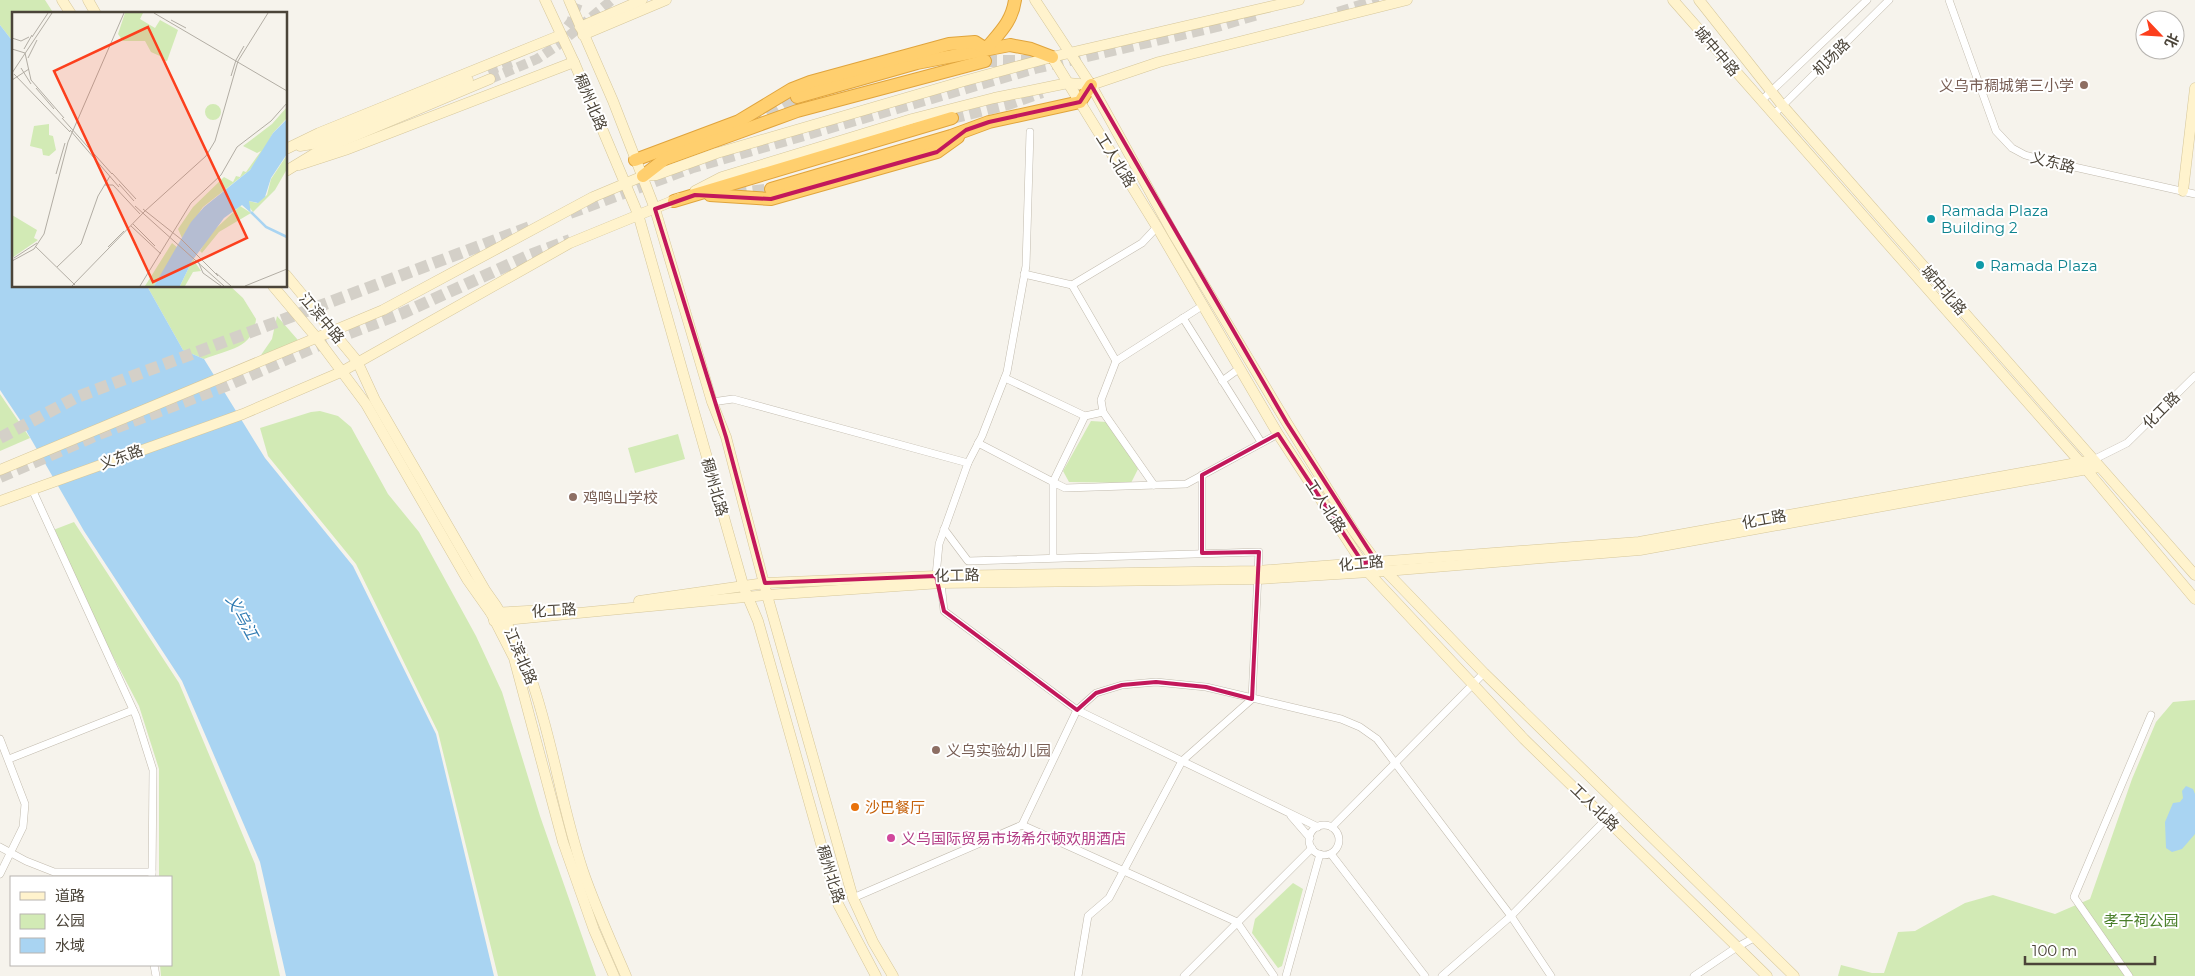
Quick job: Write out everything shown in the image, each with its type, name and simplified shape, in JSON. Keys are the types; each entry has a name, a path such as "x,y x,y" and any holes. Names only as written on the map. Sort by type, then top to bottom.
{"highway":[{"path":"798,97 917,63 986,55 1008,24 1014,10 1015,0"},
{"path":"635,160 739,121 792,89 810,82 949,44 975,42 986,55"},
{"path":"642,176 665,159 797,111 986,55 1010,45 1031,49 1052,57"},
{"path":"771,189 989,122 1080,102 1091,84"},
{"path":"674,201 952,118"},
{"path":"695,195 771,199 936,152 953,142 966,130"}],"main road":[{"path":"62,0 70,12"},
{"path":"88,0 95,12"},
{"name":"稠州北路","path":"545,0 574,62 638,214 838,904 876,976"},
{"name":"稠州北路","path":"569,0 613,101 655,209 712,402 726,437 767,595 854,898 874,942 893,976"},
{"path":"582,31 642,0"},
{"path":"582,31 666,0"},
{"name":"工人北路","path":"1035,0 1091,84 1174,235 1256,372 1350,525 1376,561 1484,673 1794,976"},
{"path":"0,470 383,310 593,197 642,176 656,175 717,152 1052,57 1299,0"},
{"path":"1091,84 1159,62 1407,0"},
{"name":"城中中路","path":"1674,0 1761,101"},
{"name":"城中北路","path":"1699,0 1782,105 2195,575"},
{"path":"289,148 319,133 561,35"},
{"name":"工人北路","path":"1052,57 1157,227 1278,434 1365,568 1524,739 1767,976"},
{"path":"288,170 574,62"},
{"path":"289,148 312,144 489,75 319,151 299,165"},
{"name":"义东路","path":"0,501 243,414 341,372 357,361 570,243 674,201 722,177 903,122 994,98 1068,83 1091,84"},
{"path":"2183,191 2195,88"},
{"name":"城中北路","path":"1761,101 1866,217 2083,466 2195,599"},
{"name":"江滨中路","path":"288,277 357,361"},
{"name":"江滨中路","path":"275,288 316,337 341,372"},
{"name":"江滨北路","path":"357,361 375,400 485,590 505,617 518,644 540,702 583,870 626,976"},
{"name":"江滨北路","path":"341,372 366,404 514,658 563,842 594,930 614,976"},
{"name":"化工路","path":"747,592 765,583 1258,575 1365,568 1386,571 1640,550 2096,463"},
{"name":"化工路","path":"1365,568 1376,561 1639,542 2083,466"},
{"name":"化工路","path":"492,618 747,592 767,595 938,580"}],"street":[{"name":"机场路","path":"1761,101 1867,0"},
{"name":"机场路","path":"1773,115 1889,0"},
{"name":"义东路","path":"1949,0 1996,131 2012,148 2025,155 2043,160 2195,194"},
{"path":"1030,132 1024,274 1005,378 968,463 939,544 938,580 944,611 1077,710 1318,827"},
{"path":"1024,274 1072,284 1142,243 1157,227"},
{"path":"1072,284 1116,361"},
{"path":"1154,485 1103,412 1101,400 1116,361 1202,306"},
{"path":"1183,318 1261,442"},
{"path":"1222,381 1240,368"},
{"name":"化工路","path":"2096,463 2127,443 2195,376"},
{"path":"1005,378 1085,416 1103,412"},
{"path":"712,402 733,399 968,463"},
{"path":"1053,557 1053,482 1085,416"},
{"path":"978,443 1065,488 1186,484 1278,434"},
{"path":"1202,475 1202,554"},
{"path":"0,847 54,872 152,875 153,770 133,710 32,490"},
{"path":"944,529 968,562 1053,557 1259,552 1252,699 1182,761 1110,898 1088,916 1078,976"},
{"path":"1332,827 1484,673"},
{"path":"854,898 1022,825 1077,710 1096,693 1122,684 1156,682 1206,687 1341,719 1360,727 1376,739 1510,916 1551,976"},
{"path":"9,759 133,710"},
{"path":"2129,976 2074,897 2151,715"},
{"path":"0,739 25,804 23,827 0,874"},
{"path":"1442,976 1510,916 1620,805"},
{"path":"1289,814 1310,838 1312,848 1320,854 1330,854"},
{"path":"1022,825 1237,922 1274,976"},
{"path":"1310,838 1318,827 1322,825 1332,827 1338,834 1339,843 1330,854"},
{"path":"1184,976 1312,848"},
{"path":"1286,976 1320,854"},
{"path":"1330,854 1425,976"},
{"path":"1694,976 1737,946 1754,938"}],"highlighted area":[{"path":"1091,85 1287,423 1376,561 1363,563 1278,434 1261,442 1202,475 1202,553 1259,552 1252,699 1206,687 1156,682 1122,685 1096,693 1077,710 944,611 936,576 765,583 726,437 655,209 695,195 771,199 937,152 966,130 989,122 1080,102"}],"green space":[{"path":"0,0 45,0 53,12 12,12 12,40 0,25"},
{"path":"148,288 232,288 243,298 256,319 254,329 245,342 231,350 204,359 183,350"},
{"path":"277,316 304,347 303,349 261,355 272,339"},
{"path":"0,394 30,438 0,451"},
{"path":"320,411 338,416 351,427 388,494 419,532 476,636 502,692 540,816 596,976 498,976 438,732 356,564 268,456 260,428"},
{"path":"1091,421 1107,422 1138,469 1131,483 1069,482 1063,471"},
{"path":"678,434 685,459 635,473 628,448"},
{"path":"74,522 179,683 255,864 280,976 161,976 160,966 172,966 172,876 159,876 159,769 139,706 48,532"},
{"name":"孝子祠公园","path":"2195,700 2195,976 1838,976 1841,965 1872,973 1884,973 1898,932 1915,931 1965,903 1993,895 2055,914 2090,899 2132,779 2156,722 2173,702"},
{"path":"1293,883 1303,889 1282,966 1278,968 1252,933 1255,919"}],"water":[{"name":"义乌江","path":"0,25 12,40 12,288 148,288 183,350 204,359 265,458 353,566 436,734 494,976 286,976 260,862 182,681 84,531 20,420 0,390"},
{"path":"2186,786 2193,789 2195,794 2195,834 2182,849 2172,852 2166,848 2165,822 2173,803 2180,802 2183,798 2182,791"}],"tunnel":[{"path":"558,38 571,22 579,0"},
{"path":"490,79 537,59 558,45 612,0"},
{"path":"1338,13 1379,0"},
{"path":"570,213 693,167 1035,68 1217,26 1261,13"},
{"path":"985,61 1034,61"},
{"path":"488,71 513,62"},
{"path":"952,118 1008,104 1042,92"},
{"path":"752,124 797,97"},
{"path":"735,194 771,189"},
{"path":"0,438 77,397 530,227"},
{"path":"0,477 99,434 228,385 328,341 403,313 530,255 570,240"}],"place":[{"name":"义乌市稠城第三小学","path":"2084,85"},
{"name":"Ramada Plaza Building 2","path":"1931,219"},
{"name":"Ramada Plaza","path":"1980,265"},
{"name":"鸡鸣山学校","path":"573,497"},
{"name":"义乌实验幼儿园","path":"936,750"},
{"name":"沙巴餐厅","path":"855,807"},
{"name":"义乌国际贸易市场希尔顿欢朋酒店","path":"891,838"}]}
